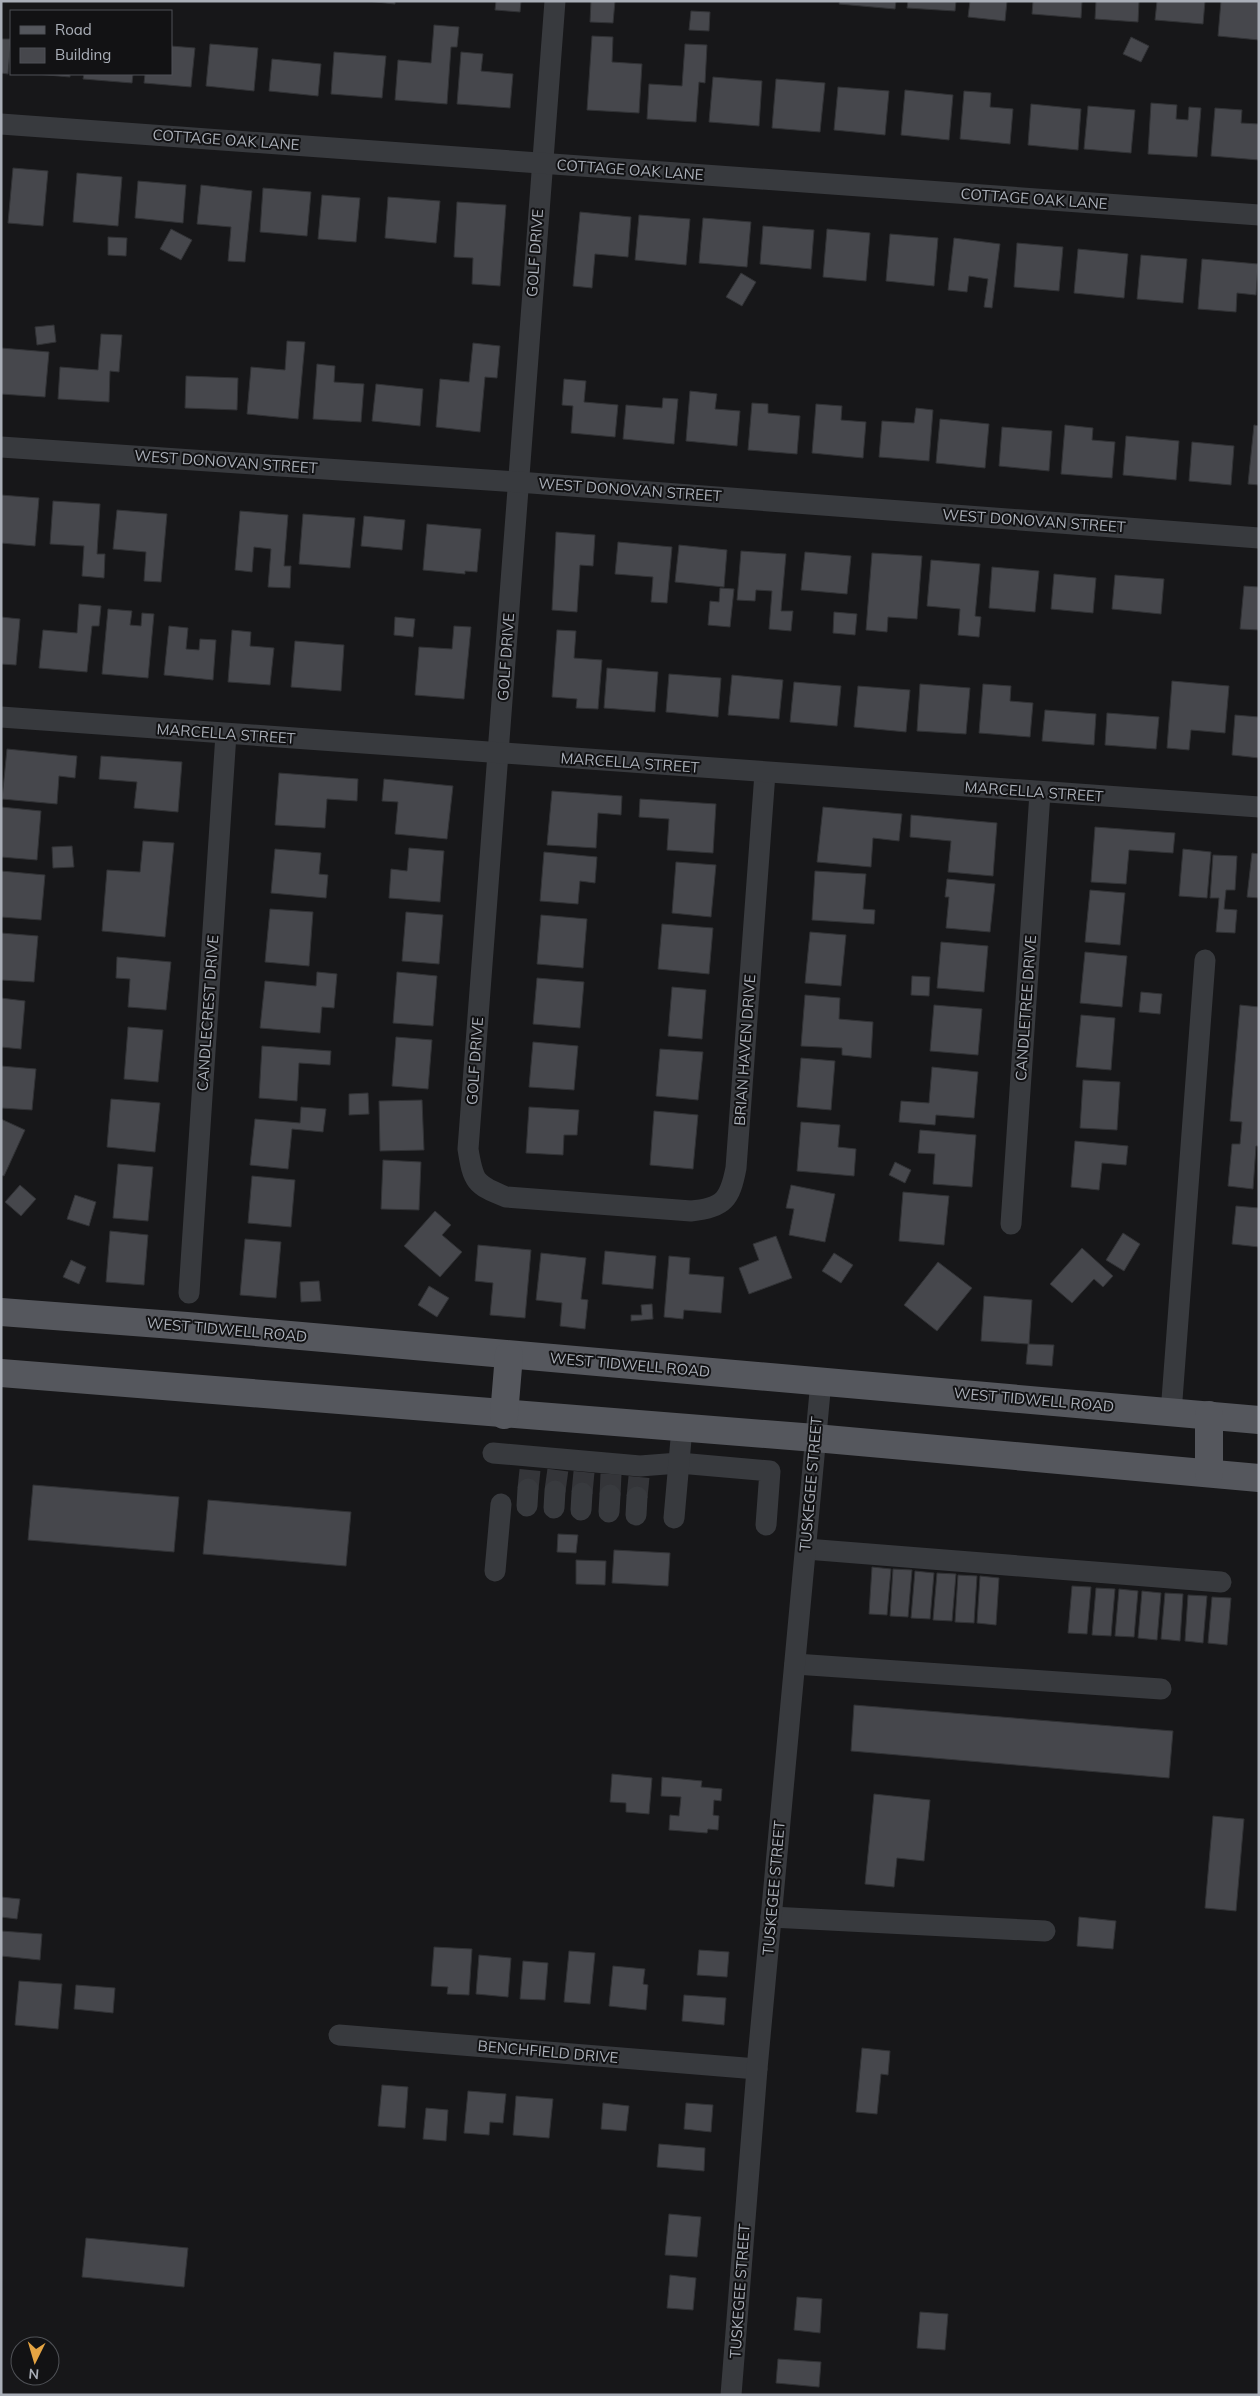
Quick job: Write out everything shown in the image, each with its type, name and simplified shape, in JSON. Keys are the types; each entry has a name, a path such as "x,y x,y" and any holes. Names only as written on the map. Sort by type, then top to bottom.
{"main road":[{"name":"WEST TIDWELL ROAD","path":"1,1312 1259,1420"},
{"path":"504,1415 508,1355"},
{"path":"1,1374 815,1438 1259,1478"},
{"path":"1209,1415 1209,1473"}],"street":[{"name":"GOLF DRIVE","path":"555,1 468,1149 472,1174 484,1188 506,1196 603,1204"},
{"name":"COTTAGE OAK LANE","path":"1,124 1259,215"},
{"name":"WEST DONOVAN STREET","path":"1,447 518,482 1259,538"},
{"name":"MARCELLA STREET","path":"1,717 1040,793 1259,807"},
{"name":"CANDLECREST DRIVE","path":"189,1293 226,734"},
{"name":"BRIAN HAVEN DRIVE","path":"603,1204 691,1211 710,1209 725,1201 732,1187 736,1168 765,773"},
{"name":"CANDLETREE DRIVE","path":"1011,1224 1040,793"},
{"path":"1171,1413 1205,960"},
{"name":"TUSKEGEE STREET","path":"731,2395 757,2069 821,1381"},
{"path":"674,1518 682,1428"},
{"path":"493,1453 529,1480 558,1464 585,1466 612,1469 638,1489 679,1463 770,1471 766,1525"},
{"path":"495,1571 501,1504"},
{"path":"806,1549 1221,1582"},
{"path":"795,1664 1161,1690"},
{"path":"771,1917 1045,1931"},
{"name":"BENCHFIELD DRIVE","path":"339,2035 757,2069"}],"building":[{"path":"367,1 395,1 395,4"},
{"path":"496,1 521,1 520,12 495,10"},
{"path":"591,1 615,1 613,23 590,22"},
{"path":"840,1 896,1 895,9 839,4"},
{"path":"908,1 956,1 955,11 907,8"},
{"path":"970,1 1007,1 1005,21 968,17"},
{"path":"1033,1 1082,1 1081,18 1032,14"},
{"path":"1096,1 1139,1 1138,22 1095,19"},
{"path":"1157,1 1205,1 1203,24 1155,20"},
{"path":"1221,1 1259,1 1259,40 1218,36"},
{"path":"691,11 710,12 709,31 689,30"},
{"path":"434,25 459,27 457,47 451,47 447,104 395,100 398,60 431,63"},
{"path":"592,36 613,37 612,62 642,64 639,113 587,110"},
{"path":"1131,37 1149,46 1141,62 1123,54"},
{"path":"1,39 10,39 8,74 1,73"},
{"path":"210,44 258,48 254,91 206,86"},
{"path":"685,44 707,45 705,83 699,82 696,122 647,119 649,84 682,86"},
{"path":"172,46 195,48 191,87 144,83 145,75 172,75"},
{"path":"334,52 386,56 382,98 331,94"},
{"path":"461,52 483,54 481,71 513,74 510,108 457,104"},
{"path":"272,59 321,64 318,96 269,91"},
{"path":"47,75 70,75 70,77"},
{"path":"84,75 133,75 132,83 83,79"},
{"path":"713,77 762,81 759,126 709,122"},
{"path":"776,79 825,83 820,132 772,128"},
{"path":"838,87 889,91 885,135 834,130"},
{"path":"905,90 953,95 949,140 901,135"},
{"path":"964,91 991,93 990,107 1013,109 1010,144 960,139"},
{"path":"1151,103 1177,105 1176,119 1188,120 1189,107 1201,108 1197,157 1148,154"},
{"path":"1031,104 1081,109 1078,150 1028,145"},
{"path":"1088,106 1135,110 1131,153 1084,149"},
{"path":"1215,108 1242,110 1241,123 1259,124 1259,160 1211,156"},
{"path":"13,168 48,171 43,226 8,223"},
{"path":"77,173 122,177 118,226 73,222"},
{"path":"138,181 186,185 183,223 135,218"},
{"path":"201,185 252,191 245,262 228,261 231,227 197,224"},
{"path":"263,188 311,192 307,236 260,232"},
{"path":"322,195 360,198 356,242 318,239"},
{"path":"388,197 440,201 436,243 385,238"},
{"path":"457,202 506,205 500,286 472,284 473,258 454,257"},
{"path":"580,212 631,217 628,257 595,254 592,288 573,286"},
{"path":"639,215 690,219 686,265 635,260"},
{"path":"703,218 751,222 747,267 699,263"},
{"path":"763,226 814,230 811,269 760,264"},
{"path":"171,229 192,240 181,260 160,249"},
{"path":"827,229 870,233 866,281 823,277"},
{"path":"890,234 938,238 934,286 886,281"},
{"path":"108,237 127,238 126,256 108,255"},
{"path":"954,238 1000,244 992,308 984,307 988,279 969,276 967,292 948,290"},
{"path":"1017,243 1063,247 1059,291 1014,287"},
{"path":"1078,249 1128,254 1124,298 1074,293"},
{"path":"1141,255 1187,259 1183,303 1137,299"},
{"path":"1202,259 1258,264 1256,295 1237,293 1236,312 1198,309"},
{"path":"741,273 756,282 742,306 726,297"},
{"path":"54,325 56,342 37,345 35,327"},
{"path":"101,334 122,335 119,372 110,371 109,402 58,399 60,367 98,370"},
{"path":"287,341 305,342 298,419 247,414 251,367 285,370"},
{"path":"473,343 500,346 497,378 485,377 480,432 436,427 440,379 469,382"},
{"path":"1,348 49,352 45,397 1,394"},
{"path":"317,364 335,366 334,382 364,384 361,422 313,419"},
{"path":"186,376 238,378 237,410 185,408"},
{"path":"564,379 586,381 584,402 618,405 615,437 571,433 573,406 562,405"},
{"path":"376,384 423,389 420,426 372,421"},
{"path":"690,391 717,394 715,409 740,411 737,446 686,441"},
{"path":"663,398 678,399 674,444 623,439 626,405 662,408"},
{"path":"752,403 768,404 768,413 800,416 797,454 748,450"},
{"path":"816,404 842,406 841,420 866,422 863,458 812,453"},
{"path":"916,408 933,410 929,461 879,457 882,421 914,423"},
{"path":"940,419 989,424 985,468 936,463"},
{"path":"1065,425 1093,428 1092,440 1115,442 1112,478 1061,474"},
{"path":"1254,425 1259,426 1259,485 1248,484"},
{"path":"1002,427 1052,431 1049,471 999,466"},
{"path":"1126,436 1179,441 1176,480 1123,475"},
{"path":"1192,442 1234,446 1231,485 1189,481"},
{"path":"1,495 39,498 35,546 1,543"},
{"path":"53,501 100,504 97,554 105,554 104,578 82,576 84,546 50,544"},
{"path":"117,510 167,514 161,582 144,581 146,552 113,549"},
{"path":"240,511 288,515 284,566 291,566 290,588 268,587 271,549 254,547 252,572 235,570"},
{"path":"303,514 355,518 350,568 299,564"},
{"path":"364,516 405,520 402,550 361,546"},
{"path":"427,524 481,529 477,572 465,571 465,574 423,570"},
{"path":"556,532 595,535 593,566 580,565 577,612 552,610"},
{"path":"618,542 672,547 667,603 651,602 653,577 615,574"},
{"path":"679,545 727,550 724,587 675,582"},
{"path":"741,551 786,554 781,611 793,611 791,631 769,629 772,591 756,590 755,601 737,600"},
{"path":"805,552 851,556 847,594 801,590"},
{"path":"872,553 922,556 917,619 888,617 887,632 866,630"},
{"path":"931,560 980,564 975,616 981,617 979,637 958,635 960,609 927,606"},
{"path":"992,567 1039,571 1035,612 989,608"},
{"path":"1054,574 1096,578 1093,613 1051,609"},
{"path":"1115,575 1164,579 1161,614 1112,609"},
{"path":"1244,586 1259,587 1259,630 1240,629"},
{"path":"720,588 734,589 730,627 708,625 710,601 719,602"},
{"path":"79,604 101,606 99,626 92,626 87,672 39,668 43,630 77,633"},
{"path":"108,609 132,611 130,625 141,626 142,613 154,614 148,678 102,674"},
{"path":"834,612 857,614 855,635 833,633"},
{"path":"1,617 20,619 16,665 1,664"},
{"path":"395,617 415,619 413,637 394,635"},
{"path":"169,626 188,628 186,649 199,650 200,639 216,640 213,680 164,675"},
{"path":"454,626 471,627 464,699 415,695 419,647 452,649"},
{"path":"232,630 251,632 250,646 274,648 270,685 228,682"},
{"path":"557,630 576,631 574,658 602,660 598,709 576,708 577,699 552,697"},
{"path":"295,641 344,645 341,691 291,687"},
{"path":"607,668 658,672 655,712 604,708"},
{"path":"669,674 721,678 718,717 666,712"},
{"path":"732,675 783,680 779,719 728,715"},
{"path":"1172,681 1229,686 1225,733 1191,730 1189,750 1167,748"},
{"path":"794,682 841,686 837,726 790,722"},
{"path":"920,684 970,688 966,734 917,731"},
{"path":"983,684 1011,686 1010,701 1033,703 1030,737 979,733"},
{"path":"858,686 910,690 906,732 854,727"},
{"path":"1045,710 1096,714 1094,745 1042,741"},
{"path":"1107,713 1159,717 1156,749 1105,745"},
{"path":"1235,715 1259,717 1259,758 1232,755"},
{"path":"7,749 77,756 75,778 59,776 57,804 2,799"},
{"path":"101,756 182,762 178,812 134,808 137,782 99,779"},
{"path":"279,773 358,779 357,801 327,799 325,828 275,825"},
{"path":"384,779 453,786 447,839 395,834 398,802 382,801"},
{"path":"552,791 622,796 621,815 598,813 596,848 547,845"},
{"path":"640,799 716,804 713,853 667,850 669,819 639,817"},
{"path":"1,807 41,811 37,860 1,857"},
{"path":"823,807 902,814 899,841 873,838 871,867 817,862"},
{"path":"911,815 997,823 993,876 948,872 951,841 910,837"},
{"path":"1095,827 1175,833 1173,853 1129,850 1126,884 1091,882"},
{"path":"143,841 174,843 165,937 102,931 107,870 140,872"},
{"path":"72,846 74,867 53,868 52,847"},
{"path":"409,848 444,851 440,902 389,898 391,869 407,871"},
{"path":"275,849 321,853 319,874 328,875 326,898 271,893"},
{"path":"1183,849 1211,852 1207,898 1179,896"},
{"path":"544,852 597,857 595,883 580,881 578,904 540,901"},
{"path":"1252,853 1259,854 1259,898 1247,897"},
{"path":"1213,855 1237,856 1235,890 1226,890 1224,909 1237,910 1235,933 1216,932 1219,898 1210,898"},
{"path":"676,862 716,865 711,917 672,913"},
{"path":"1,871 45,875 41,920 1,917"},
{"path":"815,871 866,874 863,909 875,910 874,924 812,920"},
{"path":"947,879 995,884 990,932 946,928 949,897 945,897"},
{"path":"1090,890 1125,893 1120,945 1085,942"},
{"path":"270,909 313,912 309,966 265,962"},
{"path":"406,912 443,915 439,964 402,961"},
{"path":"541,915 587,919 583,968 537,964"},
{"path":"662,924 713,928 709,974 658,969"},
{"path":"810,932 846,935 841,986 805,983"},
{"path":"1,933 38,936 34,982 1,980"},
{"path":"941,942 988,946 984,992 937,988"},
{"path":"1085,952 1127,956 1122,1007 1080,1003"},
{"path":"117,957 171,962 166,1010 128,1007 130,979 116,978"},
{"path":"317,972 337,974 334,1008 322,1007 320,1033 260,1028 265,981 316,986"},
{"path":"397,972 437,976 433,1026 393,1023"},
{"path":"912,976 930,977 929,996 911,995"},
{"path":"537,978 584,982 580,1028 533,1024"},
{"path":"672,987 706,990 702,1039 668,1036"},
{"path":"1141,992 1162,994 1160,1014 1139,1012"},
{"path":"805,995 840,998 839,1019 873,1022 871,1058 842,1055 842,1048 801,1046"},
{"path":"1,998 25,1001 21,1049 1,1047"},
{"path":"934,1005 982,1009 978,1055 930,1051"},
{"path":"1240,1005 1259,1007 1259,1146 1256,1146 1253,1189 1228,1186 1232,1144 1240,1144 1242,1122 1230,1121"},
{"path":"1081,1015 1115,1018 1111,1070 1076,1067"},
{"path":"128,1027 163,1030 158,1082 124,1079"},
{"path":"396,1037 432,1040 428,1089 392,1086"},
{"path":"533,1042 578,1046 574,1090 529,1087"},
{"path":"262,1046 331,1051 330,1065 299,1063 297,1101 259,1098"},
{"path":"660,1049 703,1052 698,1100 656,1096"},
{"path":"801,1058 835,1061 831,1110 797,1107"},
{"path":"1,1066 36,1069 32,1110 1,1108"},
{"path":"932,1067 978,1072 974,1118 936,1115 935,1125 899,1122 901,1101 929,1103"},
{"path":"1083,1080 1120,1082 1117,1130 1080,1128"},
{"path":"368,1093 369,1114 349,1115 349,1094"},
{"path":"111,1099 160,1103 155,1152 107,1147"},
{"path":"422,1100 424,1150 380,1151 379,1101"},
{"path":"301,1107 326,1109 323,1132 292,1129 288,1169 250,1165 255,1119 300,1123"},
{"path":"529,1107 579,1110 577,1135 564,1135 563,1155 526,1153"},
{"path":"654,1111 698,1115 693,1169 650,1165"},
{"path":"1,1119 25,1130 4,1176 1,1175"},
{"path":"801,1122 840,1125 838,1147 856,1149 854,1176 797,1171"},
{"path":"920,1130 976,1135 972,1187 933,1184 935,1154 918,1153"},
{"path":"1075,1141 1128,1146 1126,1165 1102,1163 1099,1190 1071,1187"},
{"path":"383,1160 421,1162 419,1210 381,1209"},
{"path":"895,1162 911,1170 905,1183 889,1175"},
{"path":"118,1164 153,1167 148,1221 113,1218"},
{"path":"252,1176 295,1180 291,1227 248,1223"},
{"path":"20,1185 36,1199 21,1216 5,1202"},
{"path":"791,1185 835,1194 825,1242 789,1235 794,1209 786,1208"},
{"path":"903,1192 949,1196 944,1245 899,1241"},
{"path":"75,1195 96,1202 89,1226 67,1219"},
{"path":"1236,1206 1259,1208 1259,1247 1232,1244"},
{"path":"435,1211 451,1225 442,1235 462,1252 440,1277 404,1246"},
{"path":"110,1231 148,1235 144,1285 106,1282"},
{"path":"1123,1233 1140,1244 1124,1271 1106,1260"},
{"path":"776,1236 792,1278 749,1294 739,1268 759,1260 753,1244"},
{"path":"245,1239 281,1242 276,1298 240,1295"},
{"path":"478,1245 531,1250 525,1318 490,1315 493,1283 475,1281"},
{"path":"1082,1248 1113,1276 1103,1287 1094,1279 1072,1303 1050,1284"},
{"path":"605,1251 656,1256 653,1289 602,1284"},
{"path":"541,1253 586,1258 581,1299 588,1300 585,1329 560,1326 562,1303 536,1300"},
{"path":"834,1253 853,1265 841,1283 822,1271"},
{"path":"669,1256 690,1258 689,1274 724,1277 721,1313 684,1310 683,1319 664,1317"},
{"path":"71,1260 86,1267 79,1284 63,1277"},
{"path":"938,1262 972,1288 937,1331 904,1305"},
{"path":"319,1281 321,1301 301,1302 300,1282"},
{"path":"429,1286 449,1298 437,1317 418,1305"},
{"path":"984,1296 1032,1300 1029,1344 1054,1345 1052,1366 1026,1364 1028,1344 981,1341"},
{"path":"652,1304 653,1319 631,1321 631,1315 642,1315 641,1305"},
{"path":"33,1485 179,1497 174,1552 28,1540"},
{"path":"208,1500 351,1512 346,1566 203,1554"},
{"path":"558,1534 578,1535 576,1553 557,1552"},
{"path":"614,1550 670,1553 668,1586 612,1583"},
{"path":"576,1560 606,1561 605,1585 576,1584"},
{"path":"872,1567 891,1569 887,1615 869,1614"},
{"path":"893,1569 912,1570 908,1617 890,1616"},
{"path":"915,1571 934,1573 930,1619 911,1618"},
{"path":"937,1573 956,1574 952,1621 933,1620"},
{"path":"958,1575 977,1576 974,1623 955,1622"},
{"path":"980,1576 999,1578 996,1625 977,1623"},
{"path":"1072,1586 1091,1587 1087,1634 1068,1633"},
{"path":"1096,1588 1115,1589 1111,1636 1092,1635"},
{"path":"1119,1589 1138,1591 1134,1637 1115,1636"},
{"path":"1142,1591 1161,1593 1157,1640 1138,1638"},
{"path":"1165,1593 1183,1594 1180,1641 1161,1639"},
{"path":"1188,1595 1207,1596 1203,1643 1185,1641"},
{"path":"1212,1597 1231,1598 1227,1645 1208,1643"},
{"path":"854,1705 1173,1731 1169,1778 851,1751"},
{"path":"612,1774 652,1778 649,1814 626,1812 626,1803 610,1802"},
{"path":"662,1777 702,1781 701,1787 722,1789 721,1801 714,1800 713,1815 719,1816 718,1830 708,1829 707,1833 669,1830 670,1815 679,1816 681,1797 661,1796"},
{"path":"874,1794 930,1800 924,1861 897,1858 894,1887 865,1884"},
{"path":"1213,1816 1244,1819 1236,1911 1205,1908"},
{"path":"1,1897 20,1899 17,1919 1,1917"},
{"path":"1079,1917 1116,1921 1113,1949 1077,1946"},
{"path":"1,1931 42,1934 40,1960 1,1956"},
{"path":"434,1947 472,1949 469,1995 447,1994 448,1987 431,1986"},
{"path":"699,1950 729,1952 727,1977 697,1975"},
{"path":"569,1951 595,1953 590,2004 564,2002"},
{"path":"479,1955 511,1958 508,1997 476,1994"},
{"path":"523,1961 548,1963 545,2000 520,1999"},
{"path":"613,1966 645,1969 643,1984 648,1985 646,2010 609,2006"},
{"path":"19,1981 62,1984 58,2029 15,2025"},
{"path":"76,1985 115,1988 113,2013 74,2009"},
{"path":"684,1995 726,1998 724,2025 682,2021"},
{"path":"862,2048 890,2051 888,2075 881,2074 877,2114 856,2112"},
{"path":"382,2085 408,2087 405,2128 378,2126"},
{"path":"468,2091 506,2094 503,2123 490,2122 489,2135 464,2133"},
{"path":"516,2096 553,2099 549,2138 513,2135"},
{"path":"603,2103 629,2106 626,2131 601,2129"},
{"path":"686,2103 713,2105 711,2132 684,2129"},
{"path":"426,2108 448,2110 446,2141 423,2139"},
{"path":"659,2144 705,2148 704,2171 657,2167"},
{"path":"669,2214 701,2217 697,2257 665,2255"},
{"path":"86,2238 188,2248 184,2287 82,2277"},
{"path":"670,2275 696,2278 693,2310 667,2308"},
{"path":"797,2297 822,2299 820,2333 794,2330"},
{"path":"920,2312 948,2314 945,2350 917,2348"},
{"path":"778,2359 821,2362 819,2387 776,2383"}],"tunnel":[{"path":"555,1491 558,1469"},
{"path":"528,1489 530,1470"},
{"path":"582,1493 584,1472"},
{"path":"610,1495 611,1474"},
{"path":"637,1497 639,1477"}]}
